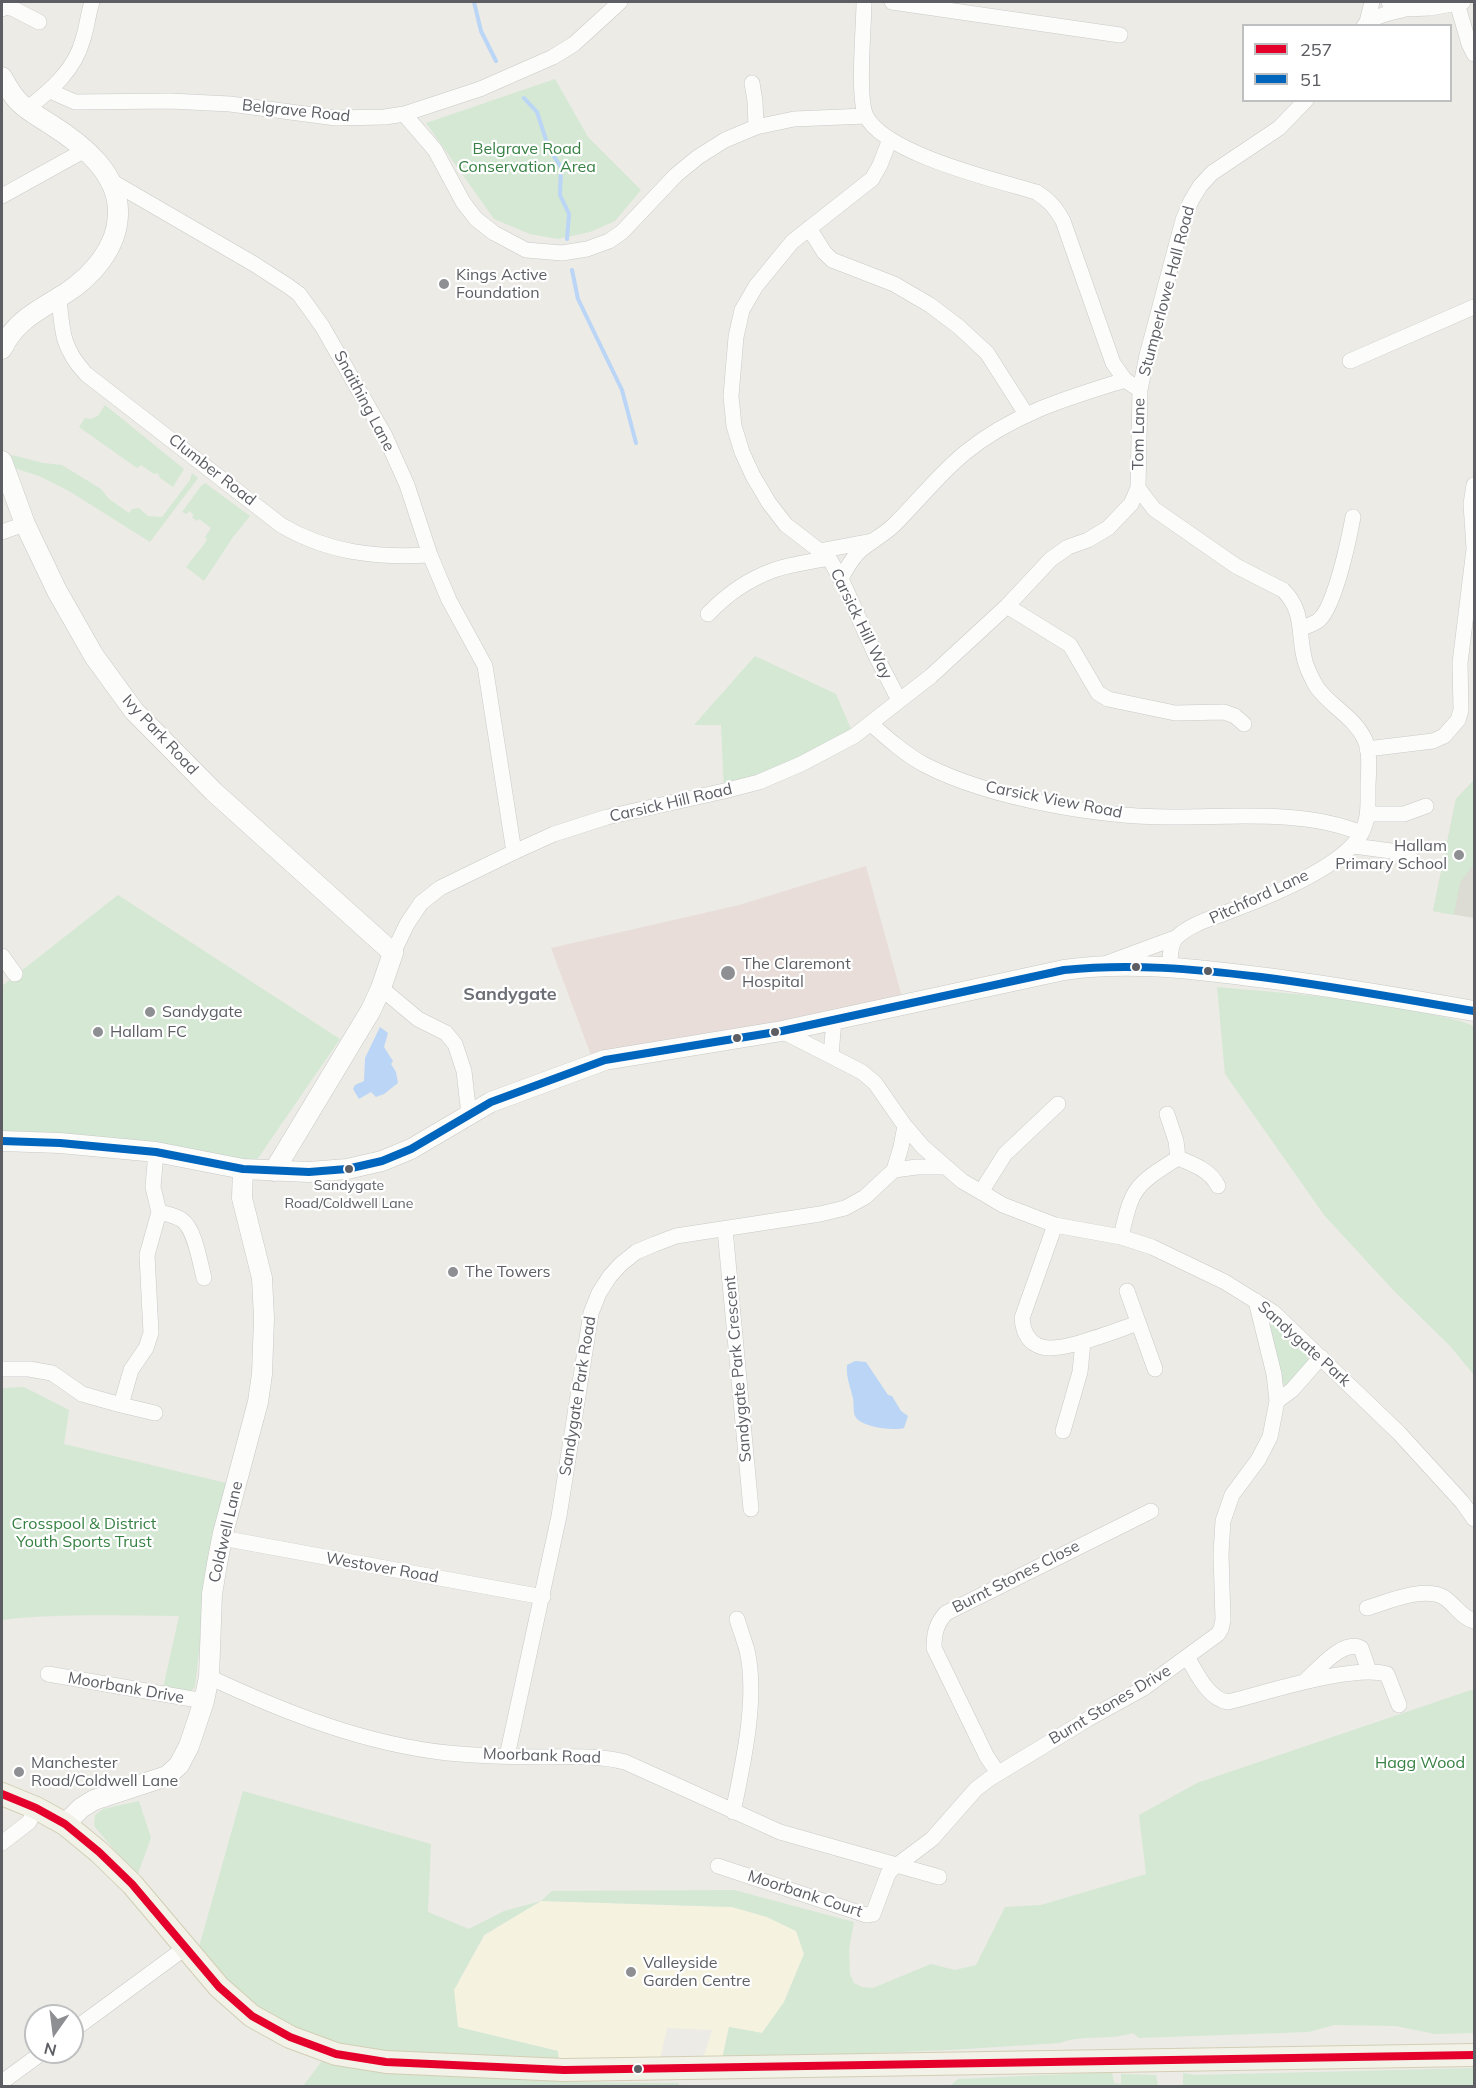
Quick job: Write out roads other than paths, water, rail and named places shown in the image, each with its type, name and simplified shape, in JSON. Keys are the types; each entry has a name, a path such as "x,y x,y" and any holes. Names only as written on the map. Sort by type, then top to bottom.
{"main road":[{"path":"2,1794 36,1808 65,1824 99,1852 132,1884 219,1987 252,2016 290,2037 336,2054 386,2062 564,2070 1474,2055"}],"street":[{"path":"27,109 50,91 75,59 83,40 92,2"},
{"name":"Belgrave Road","path":"50,91 75,102 170,101 230,104 336,118 385,117 404,114 480,89 553,57 583,37 620,2"},
{"path":"404,114 435,150 463,202 476,219 494,233 526,250 562,254 587,249 609,241 622,232 676,175 698,157 725,140 756,127 794,118 866,116 862,97 864,2"},
{"path":"892,2 1120,35"},
{"path":"1366,24 1371,2"},
{"path":"1389,2 1405,9"},
{"path":"1366,24 1405,9 1430,8 1460,2 1469,44 1474,54"},
{"path":"2,9 5,7 14,9 39,22"},
{"path":"752,83 756,127"},
{"name":"Snaithing Lane","path":"4,89 27,109 60,130 85,150 111,181 254,264 299,294 322,326 385,436 407,485 430,555 449,600 485,666 514,852"},
{"name":"Stumperlowe Hall Road","path":"1140,390 1183,220 1191,201 1200,186 1212,173 1279,128 1304,102"},
{"name":"Tom Lane","path":"866,116 890,139 948,165 1036,192 1047,199 1057,210 1063,221 1113,363 1125,380 1140,390 1138,488 1154,509 1236,566 1283,590 1293,602 1302,628 1304,656 1318,690 1359,729 1367,749 1368,814 1357,839"},
{"path":"824,555 786,525 753,476 742,452 734,426 731,396 736,337 742,310 774,261 792,242 872,179 890,139"},
{"path":"2,196 85,150"},
{"path":"2,349 12,330 90,273 103,257 112,241 118,216 117,197 111,181"},
{"path":"809,228 824,252 832,260 894,284 930,304 959,327 987,353 1026,414"},
{"name":"Clumber Road","path":"58,297 65,345 73,360 86,374 281,525 313,541 348,552 402,556 430,555"},
{"path":"1350,361 1474,307"},
{"path":"841,578 851,560 894,525 943,472 967,451 1026,414 1061,399 1125,380"},
{"name":"Ivy Park Road","path":"2,460 25,524 57,591 93,656 134,711 214,792 393,953"},
{"path":"1367,749 1433,741 1444,736 1458,720 1461,710 1460,663 1470,619 1474,549 1471,504 1474,485"},
{"name":"Carsick Hill Road","path":"274,1171 371,1010 393,953 407,924 421,903 440,888 554,834 607,817 724,792 759,782 829,750 871,724 930,676 1006,606 1051,558 1068,547 1088,540 1108,528 1131,504 1138,488"},
{"path":"1302,628 1320,619 1326,611 1338,578 1353,517"},
{"path":"2,532 25,524"},
{"path":"708,614 738,588 759,576 874,540"},
{"name":"Carsick Hill Way","path":"824,555 841,578 876,656 899,700"},
{"path":"1006,606 1070,645 1098,693 1108,699 1175,713 1224,712 1235,716 1244,724"},
{"name":"Carsick View Road","path":"871,724 906,754 925,765 970,783 1040,801 1142,816 1289,818 1327,824 1357,839 1410,857"},
{"path":"1368,814 1404,814 1426,806"},
{"name":"Pitchford Lane","path":"1098,966 1175,938 1188,928 1263,899 1336,860 1357,839"},
{"path":"1170,967 1170,954 1175,938"},
{"path":"2,956 15,974"},
{"path":"2,1141 60,1143 156,1152 243,1169 328,1171 382,1161 411,1149 501,1098 605,1060 782,1031 1064,970 1098,966 1170,967 1314,983 1474,1011"},
{"path":"381,988 418,1019 446,1033 455,1044 464,1071 469,1115"},
{"path":"831,1055 834,1020"},
{"name":"Sandygate Park","path":"782,1031 862,1072 875,1083 905,1126 944,1167 962,1181 1003,1205 1055,1225 1121,1237 1152,1247 1225,1282 1273,1312 1399,1433 1474,1518"},
{"path":"981,1192 1005,1154 1058,1104"},
{"path":"1167,1113 1176,1141 1178,1158"},
{"path":"905,1126 894,1170 944,1167"},
{"path":"121,1405 131,1370 146,1348 151,1333 147,1255 159,1212 153,1187 156,1152"},
{"path":"1178,1158 1206,1171 1214,1178 1218,1186"},
{"path":"1121,1237 1131,1196 1140,1184 1178,1158"},
{"name":"Coldwell Lane","path":"65,1824 81,1808 94,1800 167,1776 179,1765 189,1746 204,1701 208,1677 212,1594 222,1538 258,1402 262,1374 264,1318 262,1278 242,1198 243,1169"},
{"name":"Sandygate Park Road","path":"507,1756 559,1516 591,1312 598,1293 621,1264 636,1252 676,1236 820,1215 845,1208 865,1197 894,1170"},
{"path":"159,1212 184,1220 190,1229 204,1278"},
{"path":"1055,1225 1022,1318 1028,1339 1041,1347 1051,1349 1083,1342 1138,1323"},
{"name":"Sandygate Park Crescent","path":"725,1228 751,1509"},
{"path":"1127,1291 1155,1369"},
{"name":"Burnt Stones Drive","path":"897,1865 932,1839 976,1789 998,1773 1144,1688 1218,1634 1223,1620 1221,1554 1223,1521 1232,1495 1258,1460 1270,1437 1277,1401 1274,1374 1256,1301"},
{"path":"1063,1431 1080,1372 1083,1342"},
{"path":"1277,1401 1292,1390 1321,1357"},
{"path":"2,1369 29,1369 52,1373 82,1394 155,1413"},
{"name":"Burnt Stones Close","path":"998,1773 987,1757 934,1648 935,1629 939,1620 946,1612 1151,1511"},
{"name":"Westover Road","path":"222,1538 543,1597"},
{"path":"1367,1608 1423,1593 1436,1593 1468,1619 1474,1621"},
{"path":"733,1812 743,1763 750,1679 747,1652 737,1619"},
{"path":"1302,1683 1341,1649 1349,1645 1361,1648 1369,1671"},
{"path":"1187,1657 1213,1696 1221,1701 1228,1702 1302,1683 1369,1671 1387,1674 1399,1705"},
{"name":"Moorbank Drive","path":"48,1674 204,1701"},
{"name":"Moorbank Road","path":"208,1677 279,1709 372,1738 429,1750 507,1756 607,1757 625,1762 733,1812 789,1834 939,1877"},
{"path":"2,1843 29,1822 36,1808"},
{"name":"Moorbank Court","path":"718,1866 866,1915 873,1914 888,1874 897,1865"},
{"path":"84,2022 185,1948"},
{"path":"2,2082 27,2064"}],"water":[{"path":"380,1027 388,1033 384,1047 393,1061 391,1064 396,1072 398,1083 384,1094 376,1097 371,1092 359,1099 353,1089 355,1085 364,1081 365,1058"},
{"path":"855,1361 866,1362 888,1395 892,1396 901,1411 908,1416 904,1428 877,1427 863,1423 855,1416 847,1365"}],"waterway":[{"path":"474,2 481,31 496,61"},
{"path":"524,98 537,112 549,149 561,167 560,195 569,214 567,239"},
{"path":"572,270 578,299 622,390 636,443"}],"place":[{"name":"Kings Active Foundation","path":"444,284"},
{"name":"Hallam Primary School","path":"1459,855"},
{"name":"The Claremont Hospital","path":"728,973"},
{"name":"Sandygate","path":"150,1012"},
{"name":"Hallam FC","path":"98,1032"},
{"name":"Sandygate Road/Coldwell Lane","path":"349,1169"},
{"name":"The Towers","path":"453,1272"},
{"name":"Manchester Road/Coldwell Lane","path":"19,1772"},
{"name":"Valleyside Garden Centre","path":"631,1972"}],"district":[{"name":"Sandygate","path":"510,995"}],"park label":[{"name":"Belgrave Road Conservation Area","path":"527,158"},
{"name":"Crosspool & District Youth Sports Trust","path":"84,1533"},
{"name":"Hagg Wood","path":"1420,1763"}]}
